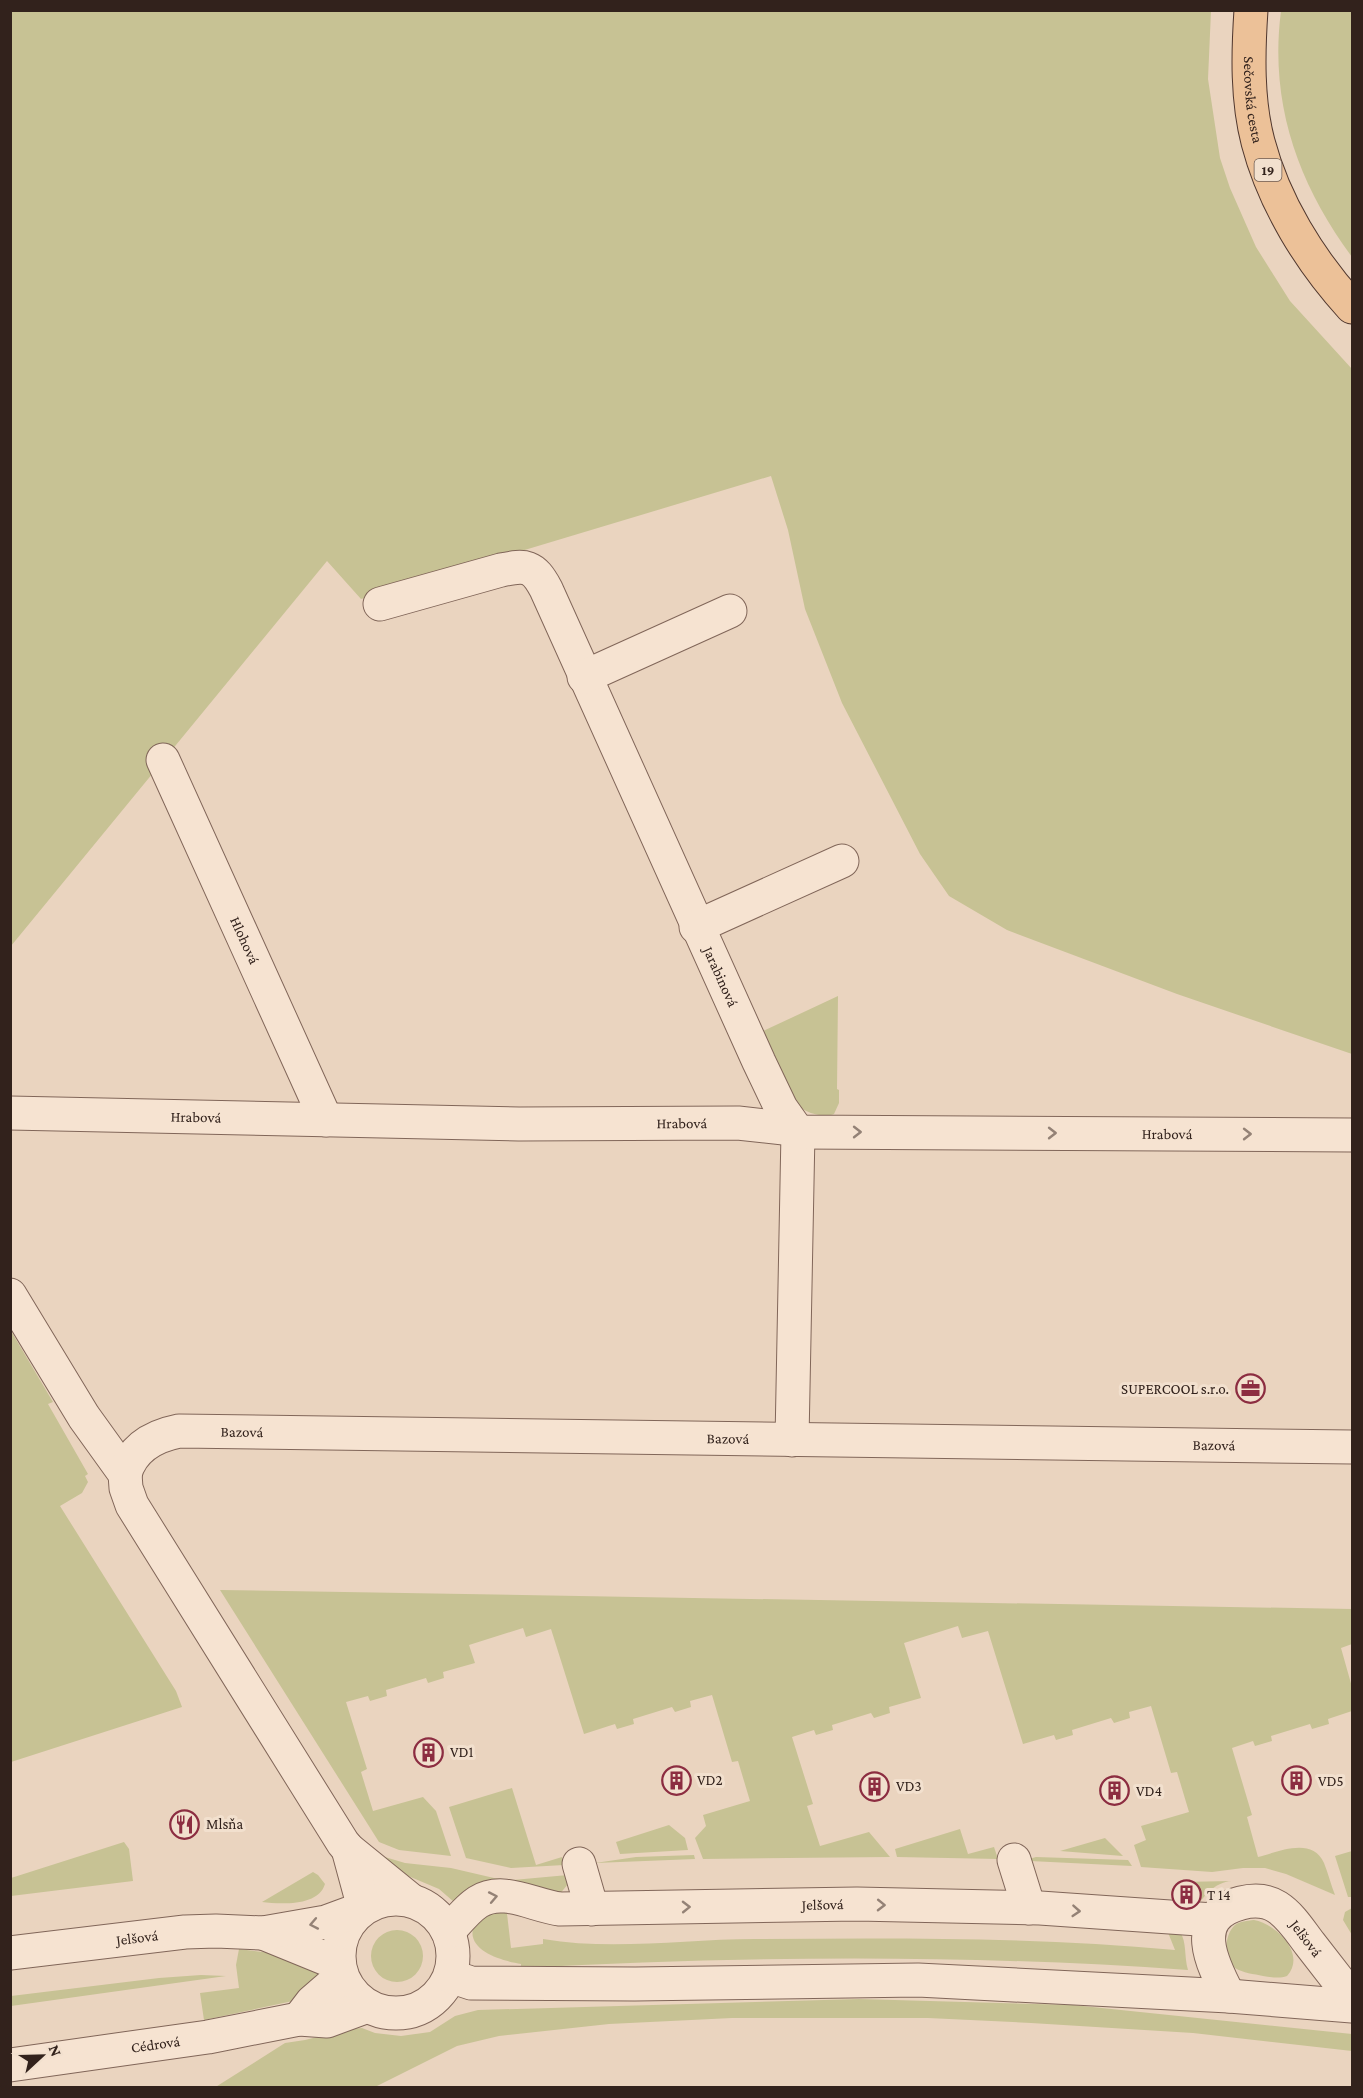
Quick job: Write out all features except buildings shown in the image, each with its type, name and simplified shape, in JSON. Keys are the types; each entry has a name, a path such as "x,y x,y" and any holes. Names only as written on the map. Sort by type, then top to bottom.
{"main road":[{"name":"Sečovská cesta","path":"1251,10 1249,68 1258,142 1280,200 1298,234 1334,288 1353,307"}],"street":[{"name":"Jarabinová","path":"380,603 519,567 531,568 539,577 696,927 781,1108 798,1132"},
{"path":"584,677 730,610"},
{"name":"Hlohová","path":"163,760 326,1120"},
{"path":"696,927 842,861"},
{"name":"Hrabová","path":"10,1113 519,1124 738,1123 784,1128 798,1132 1353,1135"},
{"path":"792,1440 798,1132"},
{"path":"10,1295 84,1417 125,1474 126,1488 132,1504 348,1849 364,1908"},
{"name":"Bazová","path":"125,1474 132,1458 148,1441 179,1431 1353,1447"},
{"path":"348,1849 412,1901"},
{"path":"1014,1860 1029,1908"},
{"path":"579,1864 592,1909"},
{"name":"Jelšová","path":"448,1932 479,1901 496,1895 549,1908 857,1904 1029,1908 1214,1920 1235,1905 1250,1901 1264,1902 1276,1906 1293,1922 1353,1998"},
{"path":"263,1933 326,1922 380,1900 396,1898 427,1907 439,1918 448,1932 453,1961 450,1976 442,1990 415,2010 398,2014 381,2013 365,2007 347,1988 340,1970 342,1939 347,1927 364,1908"},
{"path":"1214,1920 1208,1933 1208,1946 1213,1966 1229,1996"},
{"name":"Jelšová","path":"10,1953 185,1932 216,1930 263,1933"},
{"path":"263,1933 340,1970"},
{"path":"299,2019 340,1970"},
{"path":"450,1976 471,1983 635,1984 918,1980 1229,1996 1353,2006"},
{"name":"Cédrová","path":"10,2065 208,2037 299,2019 327,2020 365,2007"}],"shaded area":[{"path":"11,11 1211,11 1208,79 1220,158 1230,188 1256,247 1290,301 1352,369 1352,1054 1177,994 1007,930 949,896 920,854 842,703 805,609 788,530 771,476 361,599 327,561 11,946"},
{"path":"1281,11 1352,11 1352,257 1316,201 1292,141 1279,78 1278,45"},
{"path":"838,996 837,1089 839,1090 839,1103 834,1114 817,1115 800,1108 787,1093 759,1033"},
{"path":"11,1331 53,1402 48,1404 88,1474 85,1476 88,1482 82,1493 60,1506 176,1691 182,1707 11,1762"},
{"path":"220,1590 1352,1609 1352,1644 1341,1648 1352,1687 1352,1711 1328,1719 1329,1724 1312,1729 1310,1724 1271,1736 1272,1741 1255,1746 1253,1741 1232,1748 1252,1815 1247,1817 1258,1857 1294,1848 1311,1850 1319,1855 1324,1863 1335,1895 1286,1874 1265,1868 1212,1872 1141,1867 1134,1845 1146,1840 1141,1826 1189,1812 1177,1772 1171,1773 1151,1706 1129,1712 1130,1718 1114,1723 1111,1718 1072,1730 1073,1735 1056,1740 1054,1735 1023,1744 988,1631 962,1638 958,1626 904,1643 921,1698 889,1707 890,1713 874,1718 871,1713 832,1725 833,1730 816,1735 814,1730 792,1737 813,1804 807,1806 820,1846 869,1832 890,1857 703,1859 695,1838 706,1826 703,1815 750,1801 738,1761 732,1762 712,1695 690,1701 691,1707 675,1712 672,1707 633,1719 634,1724 617,1729 615,1724 584,1734 551,1629 526,1637 523,1628 469,1645 475,1663 443,1672 444,1678 428,1683 426,1678 386,1690 387,1696 370,1701 368,1696 346,1702 367,1769 361,1772 373,1811 423,1797 436,1811 451,1856 399,1850 379,1842"},
{"path":"512,1788 536,1865 562,1857 564,1865 511,1868 466,1858 449,1807"},
{"path":"669,1825 685,1838 688,1850 620,1854 616,1842"},
{"path":"960,1829 968,1854 994,1847 998,1859 897,1857 895,1849"},
{"path":"1105,1838 1123,1856 1060,1851"},
{"path":"124,1842 129,1849 133,1881 11,1896 11,1878"},
{"path":"1352,1851 1352,1897 1348,1897 1335,1856"},
{"path":"378,1855 405,1863 451,1868 513,1880 568,1875 568,1884 559,1895 454,1902 439,1889 394,1870"},
{"path":"694,1855 695,1859 595,1863 636,1857"},
{"path":"1036,1857 1128,1860 1132,1866 1030,1861 1029,1859"},
{"path":"313,1872 325,1884 315,1897 298,1902 262,1902"},
{"path":"1232,1881 1214,1887 1194,1911 1177,1905 1181,1882"},
{"path":"506,1905 511,1948 543,1944 543,1939 622,1944 729,1939 913,1939 1071,1943 1175,1950 1167,1930 1180,1932 1185,1945 1188,1970 1021,1961 855,1958 688,1961 521,1968 521,1964 495,1957 479,1947 472,1932 475,1923"},
{"path":"1352,1908 1352,1935 1343,1920 1345,1912"},
{"path":"1254,1920 1271,1927 1286,1941 1293,1959 1287,1976 1275,1978 1238,1970 1228,1959 1226,1947 1231,1929 1244,1921"},
{"path":"397,1930 411,1934 419,1942 423,1956 419,1970 411,1978 397,1982 383,1978 375,1970 371,1956 375,1942 383,1934"},
{"path":"239,1949 271,1953 319,1972 317,1979 293,2001 204,2020 200,1993 239,1988 236,1965"},
{"path":"201,1975 226,1976 11,2006 11,1996"},
{"path":"859,1999 1073,2005 1352,2034 1352,2051 1193,2033 1031,2023 928,2018 732,2018 609,2024 499,2036 457,2046 375,2087 214,2088 285,2043 362,2028 375,2033 401,2036 430,2032 455,2016 478,2010"}],"place":[{"name":"SUPERCOOL s.r.o.","path":"1250,1389"},
{"name":"VD1","path":"429,1752"},
{"name":"VD2","path":"676,1780"},
{"name":"VD5","path":"1297,1781"},
{"name":"VD3","path":"875,1786"},
{"name":"VD4","path":"1115,1791"},
{"name":"Mlsňa","path":"185,1824"},
{"name":"T 14","path":"1186,1895"}]}
